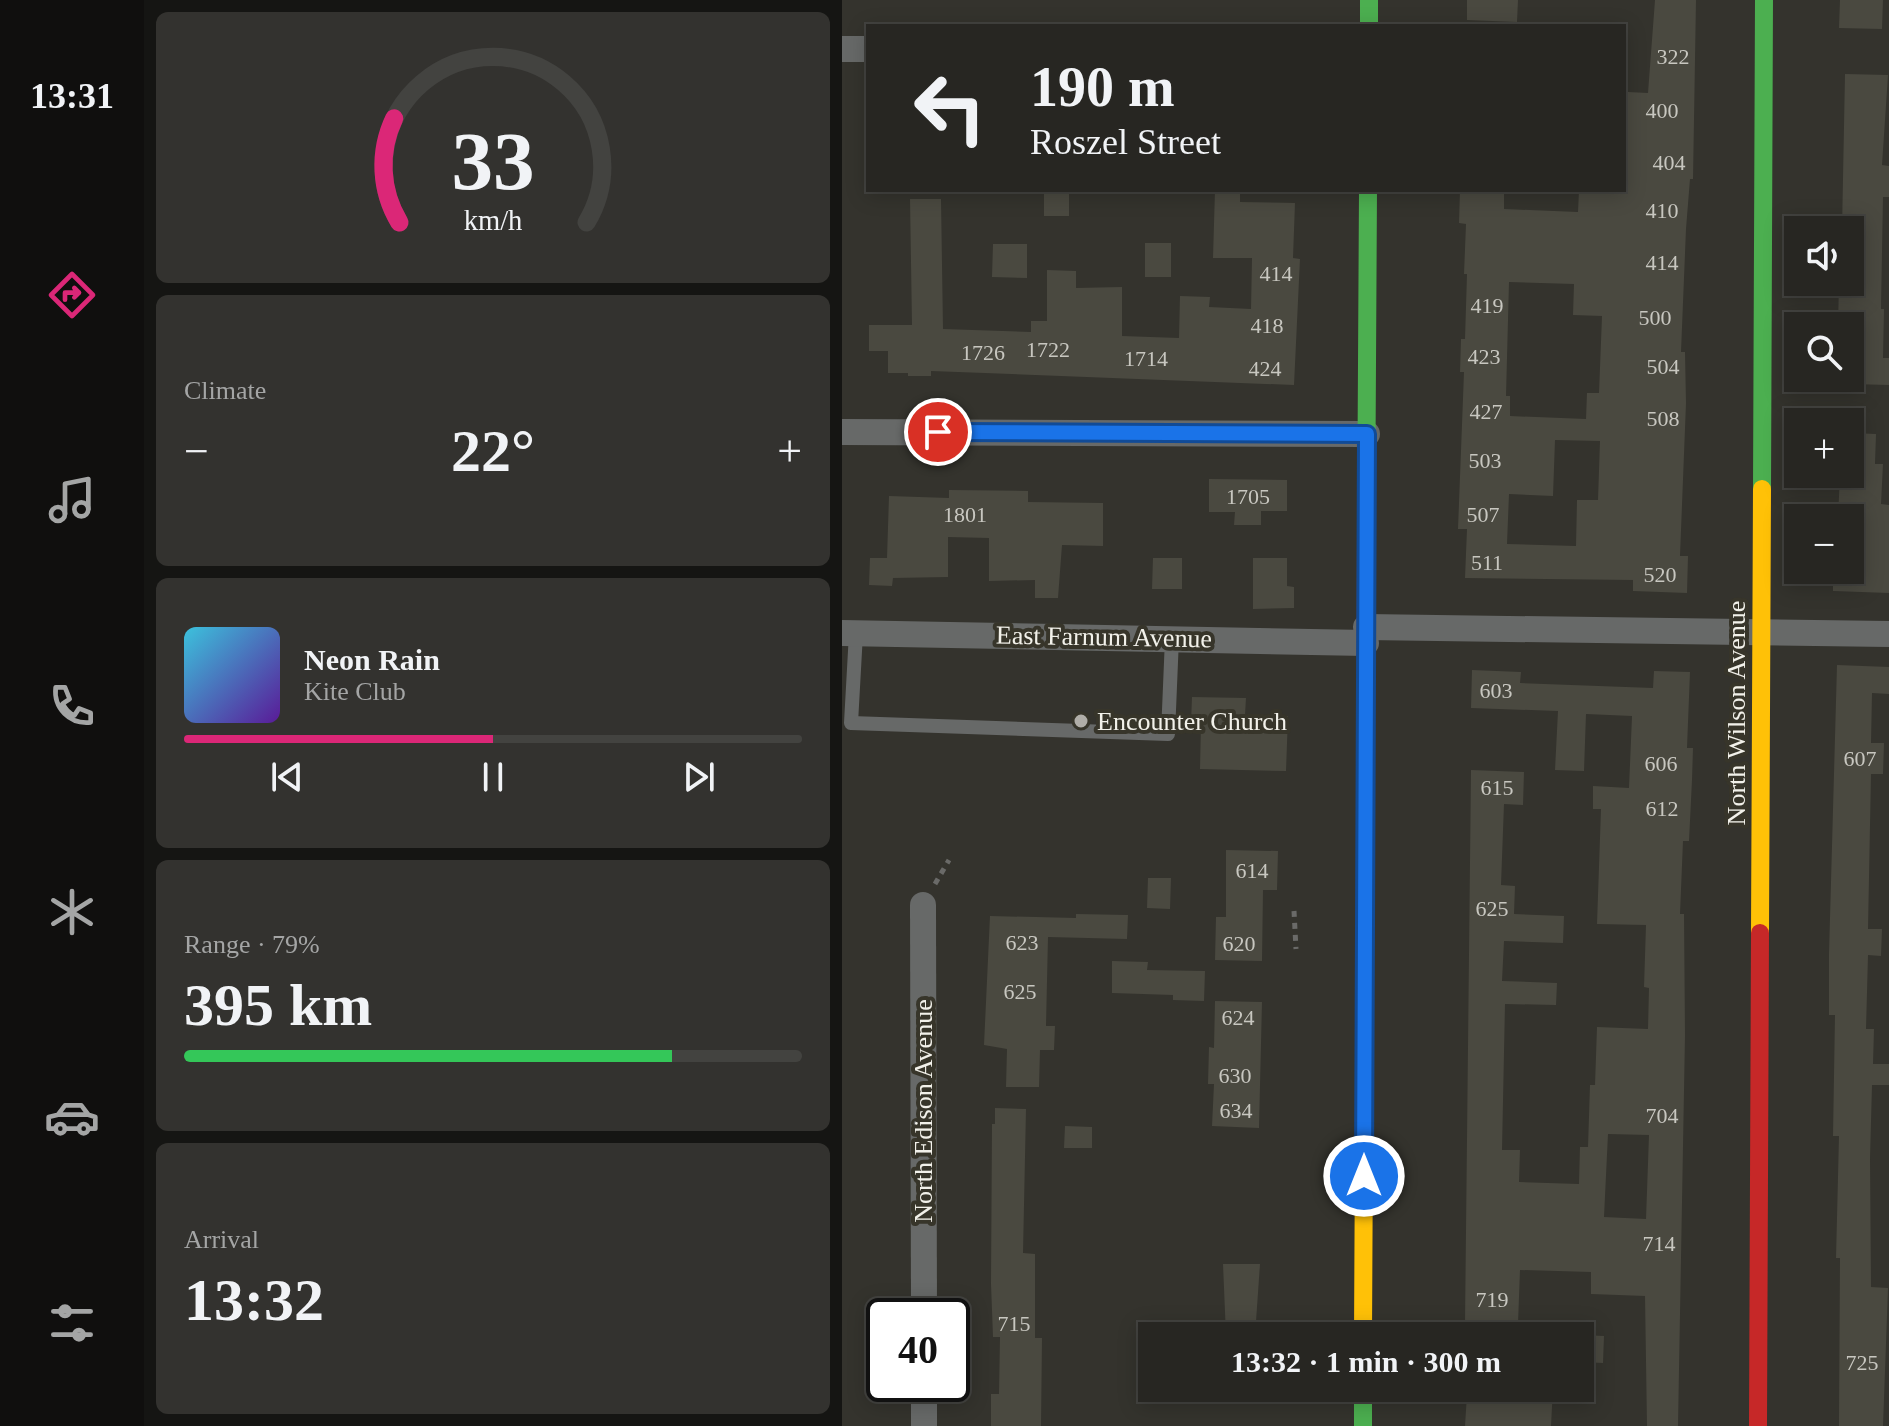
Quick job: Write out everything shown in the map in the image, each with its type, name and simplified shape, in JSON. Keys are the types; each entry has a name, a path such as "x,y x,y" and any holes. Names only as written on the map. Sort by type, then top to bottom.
{"street":[{"path":"1369,0 1369,24"},
{"name":"North Wilson Avenue","path":"1758,1426 1764,0"},
{"path":"842,49 866,49"},
{"path":"1363,1322 1368,192"},
{"path":"842,432 1367,434"},
{"name":"East Farnum Avenue","path":"849,633 1172,638 1762,632 1889,634"},
{"name":"North Edison Avenue","path":"923,905 924,1298"},
{"path":"924,1402 924,1426"},
{"path":"1363,1402 1363,1426"}],"lane":[{"path":"849,633 851,723 1168,734 1172,638"}],"path":[{"path":"1294,911 1296,949"}],"building":[{"path":"1467,0 1518,0 1517,22 1467,20"},
{"path":"1655,0 1696,0 1693,179 1690,179 1686,229 1681,352 1685,352 1686,403 1680,556 1688,556 1687,593 1633,591 1633,580 1465,578 1467,529 1458,529 1464,372 1460,372 1461,339 1465,339 1467,274 1464,274 1466,224 1459,223 1460,192 1504,192 1504,209 1578,212 1579,192 1626,192 1628,92 1648,93","holes":["1509,282 1574,284 1573,315 1602,316 1599,393 1587,393 1586,419 1510,416 1510,396 1506,396","1555,440 1600,441 1598,500 1577,500 1576,546 1507,544 1509,494 1553,496"]},
{"path":"1840,0 1883,0 1882,29 1839,28"},
{"path":"1845,74 1888,75 1882,165 1889,166 1889,197 1883,197 1881,309 1884,309 1883,358 1889,358 1889,385 1864,384 1864,312 1838,312 1839,296 1864,296 1864,216 1842,216"},
{"path":"1044,192 1069,192 1069,216 1044,216"},
{"path":"1215,192 1240,192 1240,202 1295,203 1293,258 1300,259 1294,385 931,371 931,376 908,376 908,373 888,373 888,351 869,351 869,325 912,325 910,199 941,199 943,329 1031,332 1031,321 1047,321 1047,270 1076,271 1076,288 1122,287 1122,336 1179,338 1180,296 1210,297 1209,307 1251,309 1252,258 1213,258"},
{"path":"1145,243 1171,243 1171,277 1145,277"},
{"path":"993,244 1027,244 1027,278 992,277"},
{"path":"1864,434 1876,434 1875,464 1883,464 1881,504 1889,505 1889,593 1833,591 1833,584 1864,584 1864,504 1839,504 1839,488 1864,488"},
{"path":"1209,479 1287,480 1287,511 1261,511 1261,525 1234,525 1235,512 1209,512"},
{"path":"949,490 1028,491 1028,502 1103,503 1103,546 1062,545 1058,598 1035,598 1035,580 989,581 989,538 948,537 948,577 893,578 892,586 869,585 870,558 887,558 889,496 949,498"},
{"path":"1153,558 1182,558 1182,589 1152,589"},
{"path":"1253,558 1287,558 1287,586 1294,587 1294,608 1253,609"},
{"path":"1837,665 1889,667 1889,694 1872,693 1871,743 1884,743 1883,774 1871,774 1868,929 1882,929 1881,956 1868,955 1866,1029 1874,1029 1873,1064 1889,1064 1889,1085 1872,1085 1870,1158 1871,1287 1888,1288 1883,1426 1839,1426 1840,1258 1836,1258 1839,1136 1833,1136 1835,1015 1829,1015"},
{"path":"1472,670 1521,672 1520,683 1653,688 1654,671 1690,672 1687,748 1693,748 1692,780 1689,841 1683,841 1680,914 1684,914 1685,1035 1678,1426 1647,1426 1645,1296 1591,1294 1591,1272 1520,1270 1518,1322 1465,1322 1471,770 1524,772 1523,805 1504,804 1501,885 1515,886 1514,914 1564,916 1563,943 1504,941 1502,981 1557,983 1556,1005 1505,1004 1502,1150 1520,1150 1519,1182 1579,1184 1580,1147 1588,1147 1590,1085 1595,1085 1597,1027 1648,1029 1649,988 1644,987 1646,925 1597,924 1601,809 1593,809 1593,786 1629,788 1632,716 1586,714 1584,771 1555,770 1558,711 1471,708","holes":["1608,1134 1649,1135 1646,1219 1604,1217"]},
{"path":"1192,697 1246,698 1245,715 1288,716 1286,771 1200,769 1201,723 1191,723"},
{"path":"1226,850 1278,851 1277,890 1263,890 1262,961 1215,960 1216,917 1226,917"},
{"path":"1148,878 1171,878 1170,909 1147,908"},
{"path":"1076,914 1128,915 1127,939 1048,937 1046,1026 1055,1026 1054,1050 1040,1050 1039,1087 1006,1087 1007,1049 984,1045 990,916 1076,918"},
{"path":"1112,961 1148,962 1147,970 1205,971 1204,1001 1173,1000 1173,995 1112,993"},
{"path":"1215,1001 1262,1002 1259,1128 1212,1126 1214,1084 1208,1084 1209,1047 1214,1048"},
{"path":"995,1108 1026,1109 1023,1253 1035,1254 1035,1338 1042,1338 1041,1426 991,1426 991,1394 999,1394 1000,1337 993,1337 991,1284 992,1124 995,1124"},
{"path":"1065,1126 1092,1127 1092,1148 1064,1148"},
{"path":"1223,1264 1260,1264 1256,1322 1225,1322"},
{"path":"1594,1336 1604,1336 1603,1363 1594,1363"},
{"path":"1466,1402 1552,1402 1551,1426 1465,1426"}],"traffic: fast":[{"path":"1369,0 1369,24"},
{"path":"1762,489 1764,0"},
{"path":"1366,536 1368,192"},
{"path":"1363,1402 1363,1426"}],"traffic: slow":[{"path":"1760,933 1762,489"},
{"path":"1363,1322 1365,953"}],"traffic: jam":[{"path":"1365,953 1366,536"},
{"path":"1758,1426 1760,933"}],"place":[{"name":"Encounter Church","path":"1081,721"}],"route":[{"path":"938,432 1367,434 1364,1176"}]}
